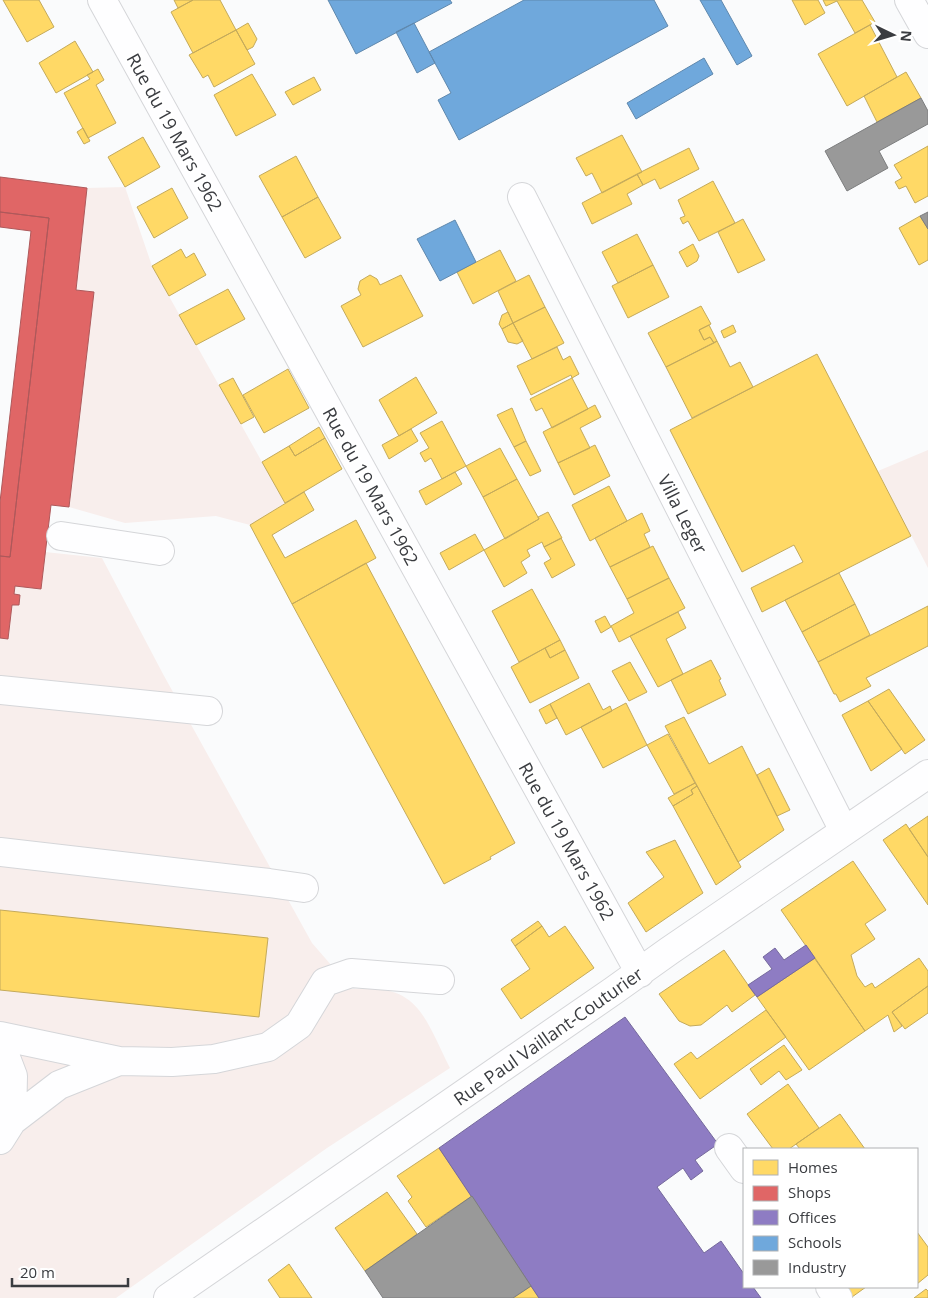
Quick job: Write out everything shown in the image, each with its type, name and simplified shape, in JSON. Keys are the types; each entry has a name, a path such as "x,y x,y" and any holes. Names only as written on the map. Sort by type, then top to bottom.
{"street":[{"name":"Rue du 19 Mars 1962","path":"102,0 640,973"},
{"path":"909,0 928,34"},
{"name":"Villa Leger","path":"522,197 844,831"},
{"path":"61,536 160,550"},
{"path":"0,690 208,712"},
{"name":"Rue Paul Vaillant-Couturier","path":"168,1298 928,774"},
{"path":"0,852 304,888"},
{"path":"0,1036 119,1061 172,1062 214,1059 268,1047 299,1024 325,982 350,973 440,980"},
{"path":"0,1042 13,1076 6,1131"},
{"path":"6,1131 59,1085 119,1061"}],"shaded area":[{"path":"125,187 152,266 285,503 250,525 216,516 125,523 69,507 94,292 76,290 87,188"},
{"path":"928,450 928,568 878,471"},
{"path":"45,552 102,558 163,674 312,943 352,989 374,989 392,992 406,998 416,1007 433,1033 450,1068 327,1148 116,1298 0,1298 0,638 8,639 12,605 19,605 20,596 14,594 15,586 41,588"}],"building: Homes":[{"path":"3,0 39,0 54,27 27,42"},
{"path":"174,0 193,0 178,8"},
{"path":"193,0 220,0 236,30 193,53 171,12"},
{"path":"792,0 818,0 825,13 805,25"},
{"path":"823,0 862,0 875,22 855,33 837,1 826,6"},
{"path":"248,23 257,39 253,47 247,50 236,30"},
{"path":"870,25 897,77 847,106 818,54"},
{"path":"236,30 255,64 214,87 208,75 203,78 189,55"},
{"path":"75,41 93,72 56,93 39,63"},
{"path":"98,69 104,80 96,85 116,123 88,138 64,93 90,79 87,75"},
{"path":"906,72 921,98 877,122 864,96"},
{"path":"252,74 276,115 236,136 214,95"},
{"path":"314,77 321,90 293,105 285,92"},
{"path":"83,128 90,141 84,144 77,132"},
{"path":"622,135 642,172 602,193 592,173 586,176 576,158"},
{"path":"143,137 160,167 125,187 108,157"},
{"path":"928,146 928,196 915,203 906,186 899,189 895,182 902,178 894,165"},
{"path":"689,148 699,169 660,189 655,179 643,185 637,174"},
{"path":"296,156 318,197 282,217 259,176"},
{"path":"637,174 643,185 627,194 632,204 592,224 582,203"},
{"path":"713,181 735,223 699,241 688,221 683,224 680,218 685,216 678,200"},
{"path":"172,188 188,218 154,238 137,207"},
{"path":"318,197 341,238 305,258 282,217"},
{"path":"920,216 928,229 928,260 919,265 899,228"},
{"path":"743,219 765,260 738,273 718,232"},
{"path":"637,234 653,265 618,283 602,252"},
{"path":"693,244 699,256 697,261 687,267 679,252"},
{"path":"181,249 186,258 194,253 206,275 169,296 152,266"},
{"path":"500,250 516,281 473,304 457,272"},
{"path":"653,265 669,297 628,318 612,286"},
{"path":"370,275 377,279 380,285 401,275 423,316 363,347 341,306 361,295 358,289 360,281"},
{"path":"529,275 545,307 513,323 498,291"},
{"path":"228,289 245,319 196,345 179,315"},
{"path":"701,306 711,324 699,330 704,340 710,337 714,343 666,367 648,333"},
{"path":"545,307 564,343 532,359 513,323"},
{"path":"508,312 513,323 502,329 499,324 502,315"},
{"path":"513,323 523,341 517,344 508,342 502,329"},
{"path":"709,325 717,341 714,343 710,337 704,340 699,330"},
{"path":"733,325 736,332 724,338 721,331"},
{"path":"717,341 730,367 740,362 753,387 692,418 666,367"},
{"path":"557,347 563,360 570,356 579,374 572,378 571,375 531,395 517,366"},
{"path":"817,354 911,536 762,612 751,588 803,562 794,545 742,572 670,430"},
{"path":"288,369 309,408 264,433 243,395"},
{"path":"416,377 437,413 399,436 379,400"},
{"path":"233,378 254,417 241,424 219,385"},
{"path":"572,378 588,409 552,428 542,408 536,411 530,399"},
{"path":"595,405 601,417 580,428 590,448 558,463 543,432"},
{"path":"512,408 526,441 514,447 497,415"},
{"path":"442,421 466,466 442,479 431,458 425,462 420,453 429,448 420,433"},
{"path":"319,427 325,438 295,456 289,446"},
{"path":"411,429 418,441 389,459 382,445"},
{"path":"325,438 342,469 285,503 262,462 289,446 295,456"},
{"path":"526,441 541,471 530,476 514,447"},
{"path":"595,445 610,476 574,495 558,463"},
{"path":"500,448 517,479 483,497 466,466"},
{"path":"455,472 462,484 426,505 419,491"},
{"path":"517,479 539,519 505,539 483,497"},
{"path":"609,486 627,521 590,541 572,505"},
{"path":"304,492 314,510 272,535 285,558 356,520 376,558 292,604 250,525"},
{"path":"548,512 562,538 544,547 542,542 527,550 530,556 521,562 527,573 504,587 484,550"},
{"path":"642,513 650,531 644,534 650,547 610,567 595,538"},
{"path":"475,534 484,550 449,570 440,553"},
{"path":"561,538 575,565 552,578 544,563 551,559 544,547"},
{"path":"653,546 669,578 627,599 610,567"},
{"path":"366,563 515,843 490,857 491,859 444,884 292,604"},
{"path":"839,573 855,604 802,632 785,600"},
{"path":"669,578 685,608 619,642 611,626 634,613 627,599"},
{"path":"532,589 560,640 519,662 492,611"},
{"path":"855,604 870,635 818,662 802,632"},
{"path":"928,606 928,646 866,678 871,686 840,702 818,662"},
{"path":"678,612 686,628 666,639 683,674 658,687 630,636"},
{"path":"605,616 611,627 601,633 595,621"},
{"path":"560,640 565,650 550,658 545,648"},
{"path":"545,648 550,658 565,650 579,678 530,703 511,667"},
{"path":"711,660 721,679 719,680 726,695 688,714 671,680"},
{"path":"630,662 647,692 629,701 612,671"},
{"path":"589,683 603,710 610,706 612,711 566,735 550,704"},
{"path":"889,689 925,740 905,754 868,701"},
{"path":"868,701 902,749 871,771 842,715"},
{"path":"626,703 647,745 603,768 581,727"},
{"path":"550,704 557,718 546,724 539,710"},
{"path":"684,717 709,764 742,746 784,830 738,862 665,726"},
{"path":"668,734 695,783 674,794 647,745"},
{"path":"769,768 790,810 777,816 757,775"},
{"path":"695,783 697,786 691,790 693,794 673,806 668,798"},
{"path":"697,786 741,867 716,885 673,806 693,794 691,790"},
{"path":"928,816 928,857 909,829"},
{"path":"906,824 928,857 928,905 883,840"},
{"path":"675,840 703,893 646,932 628,903 664,877 646,852"},
{"path":"853,861 886,910 865,924 875,939 851,955 857,976 865,987 872,983 875,988 919,958 928,971 928,986 892,1012 902,1026 894,1032 888,1015 865,1031 781,910"},
{"path":"0,910 268,938 259,1017 0,990"},
{"path":"538,921 542,926 515,946 511,940"},
{"path":"542,926 549,937 565,926 594,968 521,1019 501,989 530,969 515,946"},
{"path":"724,950 755,995 732,1012 727,1005 701,1025 690,1026 679,1021 659,994"},
{"path":"815,958 865,1031 809,1070 757,997"},
{"path":"928,986 928,1013 905,1029 892,1012"},
{"path":"766,1010 786,1037 700,1099 674,1064 691,1052 697,1059"},
{"path":"784,1045 802,1070 786,1080 779,1071 761,1085 750,1069"},
{"path":"788,1084 819,1128 790,1148 772,1148 747,1114"},
{"path":"840,1114 864,1148 799,1148 796,1144"},
{"path":"439,1148 472,1196 426,1227 408,1201 412,1197 397,1176"},
{"path":"387,1192 417,1234 365,1271 335,1228"},
{"path":"918,1233 928,1247 928,1275 918,1283"},
{"path":"289,1264 312,1298 280,1298 268,1280"},
{"path":"531,1286 539,1298 513,1298"},
{"path":"846,1288 865,1288 852,1297"},
{"path":"926,1289 928,1291 928,1298 914,1298"}],"building: Shops":[{"path":"0,177 87,188 76,290 94,292 69,507 51,505 41,589 15,586 14,594 20,595 19,605 12,605 8,639 0,638 0,556 10,557 49,218 0,212"},
{"path":"0,212 49,218 10,557 0,556 0,502 31,231 0,227"}],"building: Offices":[{"path":"806,945 815,958 757,997 748,985 772,969 763,957 775,948 784,960"},
{"path":"625,1017 718,1144 695,1160 703,1171 691,1180 683,1168 657,1187 704,1253 721,1241 743,1273 743,1288 754,1288 761,1298 539,1298 439,1148"}],"building: Schools":[{"path":"328,0 450,0 452,3 356,54"},
{"path":"524,0 654,0 668,26 459,140 438,100 451,93 429,52"},
{"path":"700,0 721,0 752,56 737,65"},
{"path":"414,23 435,63 417,73 396,32"},
{"path":"704,58 713,74 636,119 627,103"},
{"path":"455,220 476,262 440,281 417,239"}],"building: Industry":[{"path":"921,98 928,111 928,124 879,151 888,168 847,191 825,151"},
{"path":"928,212 928,229 920,216"},
{"path":"472,1196 531,1286 513,1298 383,1298 365,1271"}]}
